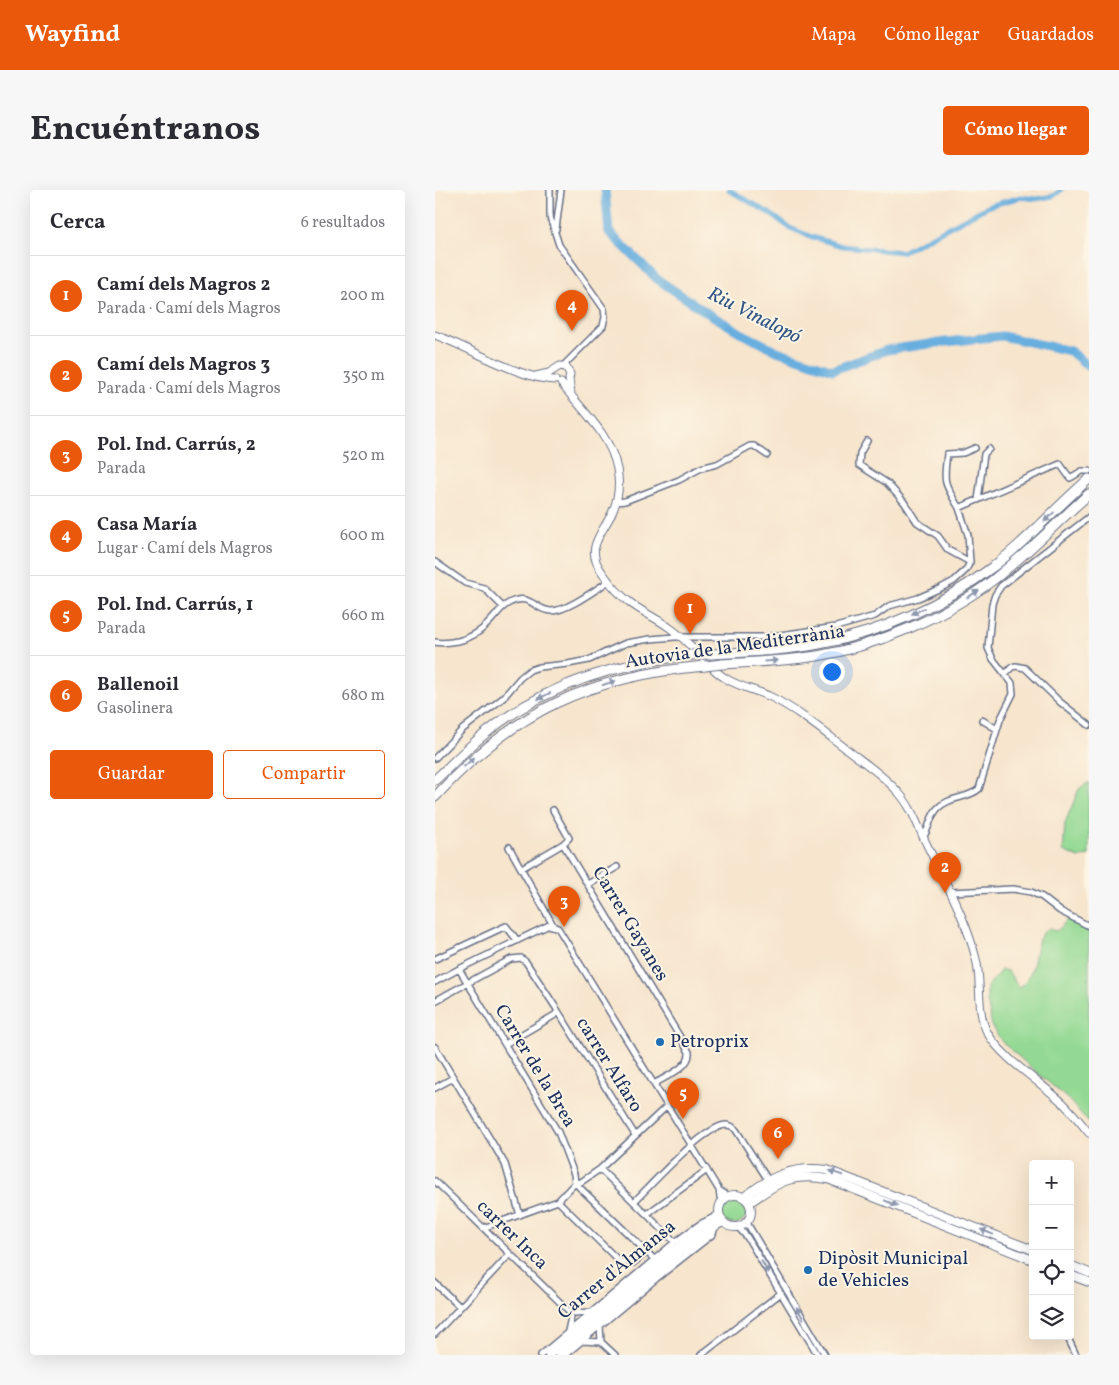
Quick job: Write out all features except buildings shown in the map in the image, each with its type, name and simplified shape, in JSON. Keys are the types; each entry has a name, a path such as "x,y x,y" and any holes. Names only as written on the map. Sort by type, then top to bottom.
{"highway":[{"name":"Autovia de la Mediterrània","path":"435,780 486,732 530,702 580,680 635,664 691,655 754,652 820,644 873,629 919,610 957,590 993,566 1021,543 1087,481"},
{"name":"Autovia de la Mediterrània","path":"435,797 464,767 515,724 585,690 630,677 670,669 779,661 834,652 891,635 925,620 974,594 991,582 1036,545 1089,494"}],"main road":[{"path":"747,1200 768,1180 809,1168 827,1170 1029,1248"},
{"path":"747,1200 779,1182 800,1177 828,1179 1029,1258"},
{"path":"557,1355 680,1252 715,1227 720,1218 721,1203 728,1196 738,1195 747,1200 751,1212 747,1223 738,1227 730,1226 720,1218"},
{"name":"Carrer d'Almansa","path":"549,1355 626,1289 720,1218"},
{"path":"1074,1266 1089,1272"},
{"path":"1074,1276 1089,1282"}],"street":[{"path":"551,190 550,217 557,234"},
{"path":"561,190 556,225 559,245 604,309 605,318 603,326 577,352 566,368"},
{"path":"435,335 524,373 558,381 565,382 569,380"},
{"path":"536,376 554,371 557,368 566,368"},
{"path":"566,368 571,374 569,380 573,397"},
{"path":"554,371 558,381 598,428 611,451 617,470 618,488 616,502 594,548 599,569 633,605 683,638 727,680 786,705 874,770 904,799 914,816 969,934 977,961 982,1019 988,1034 1002,1051 1064,1104 1089,1134"},
{"path":"867,442 860,454 859,465 887,484 904,502 917,522 938,536 948,550 970,562"},
{"path":"616,502 625,501 679,480 701,468 717,464 750,446 754,446 767,455"},
{"path":"435,758 463,729 503,698 520,678 539,666 589,660 626,643 659,638 766,637 851,624 875,616 889,606 918,598 954,581 966,570 970,562 969,535 959,508 946,487 944,476 947,454 963,453 975,448"},
{"path":"978,500 984,454 989,449"},
{"path":"959,508 1060,464 1070,478 1083,471 1089,472"},
{"path":"923,838 937,810 951,800 972,794 979,788 997,729 1013,694 1012,683 993,659 988,648 992,604 995,595 1001,586 1089,517"},
{"path":"435,562 465,583 484,588 503,607"},
{"path":"435,642 442,644 471,638 483,629 510,602 527,600 548,611 553,611 574,602 609,581"},
{"path":"1005,674 1016,666 1025,668 1060,702 1089,725"},
{"path":"982,720 997,729"},
{"name":"Carrer Gayanes","path":"553,810 569,838 563,844 687,1048 689,1056 684,1065 654,1084"},
{"path":"522,868 563,844"},
{"path":"509,847 553,925 562,933 692,1144 719,1190 721,1203"},
{"path":"588,884 617,867"},
{"path":"950,892 1005,889 1031,892 1042,897 1060,911 1089,926"},
{"path":"435,982 517,940 549,925 553,925"},
{"path":"435,959 506,926 517,940"},
{"name":"carrer Alfaro","path":"469,983 511,959 521,958 526,962 635,1135"},
{"name":"Carrer de la Brea","path":"459,969 558,1132 574,1174 575,1183"},
{"path":"435,1001 469,983"},
{"path":"505,1044 555,1016 558,1012"},
{"path":"435,1047 505,1164 520,1215"},
{"path":"435,1088 453,1078"},
{"path":"483,1228 558,1201 575,1183 581,1182 599,1169 667,1106"},
{"path":"634,1202 692,1144 726,1125 732,1126 736,1130 768,1180"},
{"path":"599,1169 675,1242"},
{"path":"647,1214 707,1170"},
{"name":"carrer Inca","path":"435,1181 568,1310"},
{"path":"575,1183 654,1259"},
{"path":"719,1190 728,1196"},
{"name":"Carrer d'Almansa","path":"558,1201 620,1262 633,1263 647,1252"},
{"name":"Carrer d'Almansa","path":"541,1355 675,1242 711,1217 720,1218"},
{"path":"747,1223 825,1355"},
{"name":"Carrer d'Almansa","path":"565,1355 713,1234 715,1227"},
{"path":"738,1227 747,1237 818,1355"},
{"path":"435,1334 510,1254"},
{"path":"435,1283 460,1307"},
{"path":"701,1355 781,1294"},
{"path":"568,1310 575,1313 591,1312"},
{"path":"568,1310 571,1317 568,1331"},
{"path":"600,1325 601,1342"},
{"path":"1069,1340 1076,1355"},
{"path":"582,1341 601,1342 615,1355"}],"green space":[{"path":"1089,782 1089,855 1079,858 1063,851 1065,823 1079,789"},
{"path":"1068,919 1089,929 1089,1123 1071,1102 1003,1043 992,1027 987,1000 987,987 1001,970 1008,971 1019,988 1026,981 1031,973 1037,946 1044,932 1050,928 1054,931 1058,930"},
{"path":"734,1198 743,1202 747,1211 743,1220 734,1224 725,1220 721,1211 725,1202"}],"waterway":[{"name":"Riu Vinalopó","path":"605,190 609,232 657,279 706,312 777,351 833,370 887,350 1002,336 1070,351 1089,367"},
{"path":"729,190 769,213 790,228 812,237 842,246 902,252 989,206 1021,197 1036,199 1053,196 1061,190"}],"place":[{"name":"Casa María","path":"572,331"},
{"name":"Camí dels Magros 2","path":"690,634"},
{"name":"Camí dels Magros 3","path":"945,893"},
{"name":"Pol. Ind. Carrús, 2","path":"564,927"},
{"name":"Petroprix","path":"660,1042"},
{"name":"Pol. Ind. Carrús, 1","path":"683,1119"},
{"name":"Ballenoil","path":"778,1159"},
{"name":"Dipòsit Municipal de Vehicles","path":"808,1270"}]}
